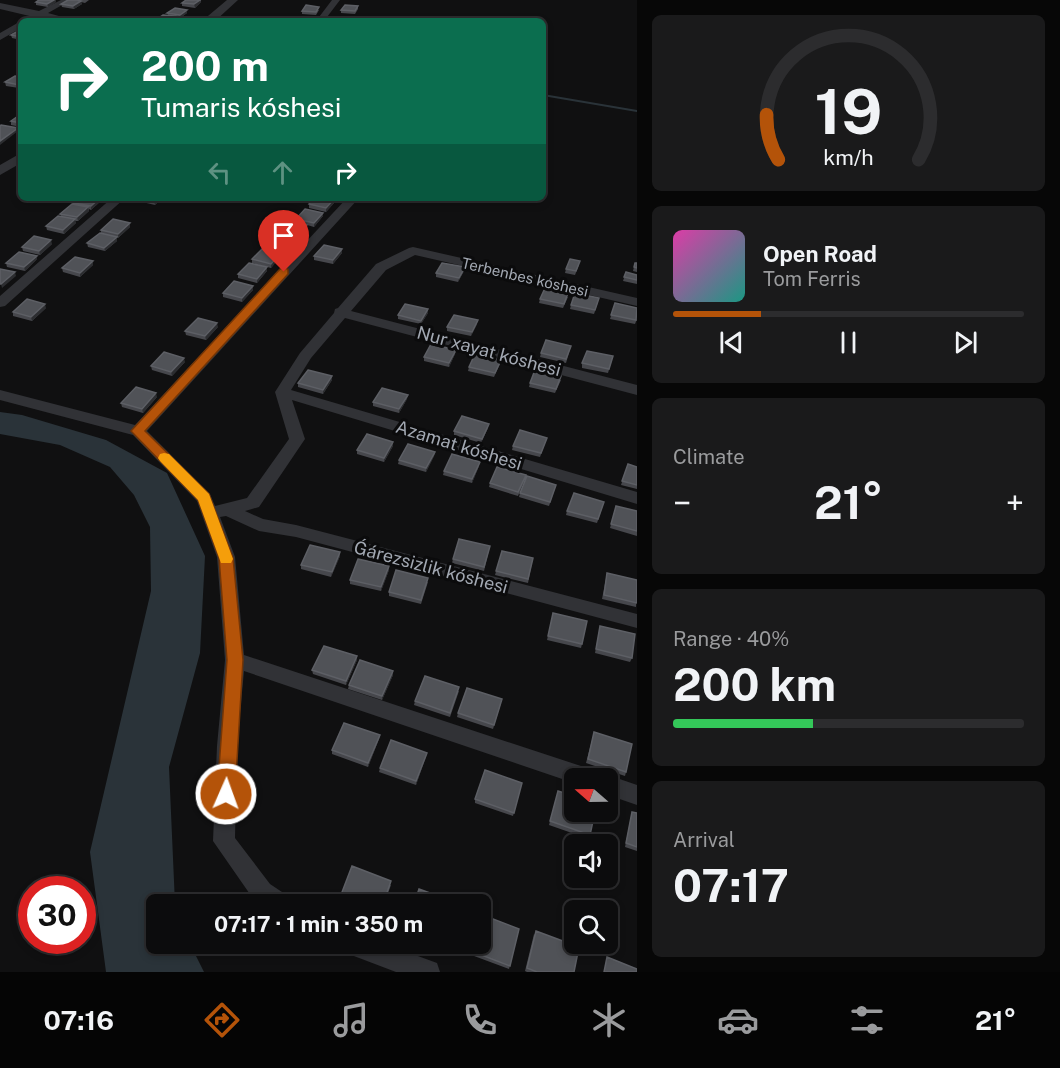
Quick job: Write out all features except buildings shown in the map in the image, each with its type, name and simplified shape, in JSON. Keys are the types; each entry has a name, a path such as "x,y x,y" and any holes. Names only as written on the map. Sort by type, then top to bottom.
{"street":[{"path":"32,18 67,0"},
{"path":"212,18 233,0"},
{"path":"322,18 336,0"},
{"path":"0,6 61,18"},
{"path":"0,37 18,26"},
{"path":"2,167 18,159"},
{"path":"0,303 116,201"},
{"path":"138,431 349,201"},
{"name":"Terbenbes kóshesi","path":"340,312 381,267 412,251 637,302"},
{"path":"219,511 253,503 297,439 282,392 305,356 340,312"},
{"name":"Nur xayat kóshesi","path":"340,312 637,390"},
{"name":"Azamat kóshesi","path":"282,392 637,498"},
{"path":"0,395 138,431 219,511 226,558 235,660 227,746 224,841 265,894"},
{"name":"Ǵárezsizlik kóshesi","path":"219,511 259,525 296,531 637,621"},
{"path":"235,660 564,770"},
{"path":"618,789 637,795"},
{"path":"381,954 428,972"}],"shaded area":[{"path":"0,412 22,415 106,440 167,473 205,556 200,653 169,767 175,894 146,894 146,954 195,954 204,972 106,972 96,897 96,876 93,876 90,852 151,591 150,527 134,495 110,467 60,445 0,434"}],"waterway":[{"path":"546,96 637,111"}],"slow traffic":[{"path":"164,458 204,498 226,559"}],"route":[{"path":"226,794 227,746 235,660 226,558 204,498 138,431 284,272"}]}
